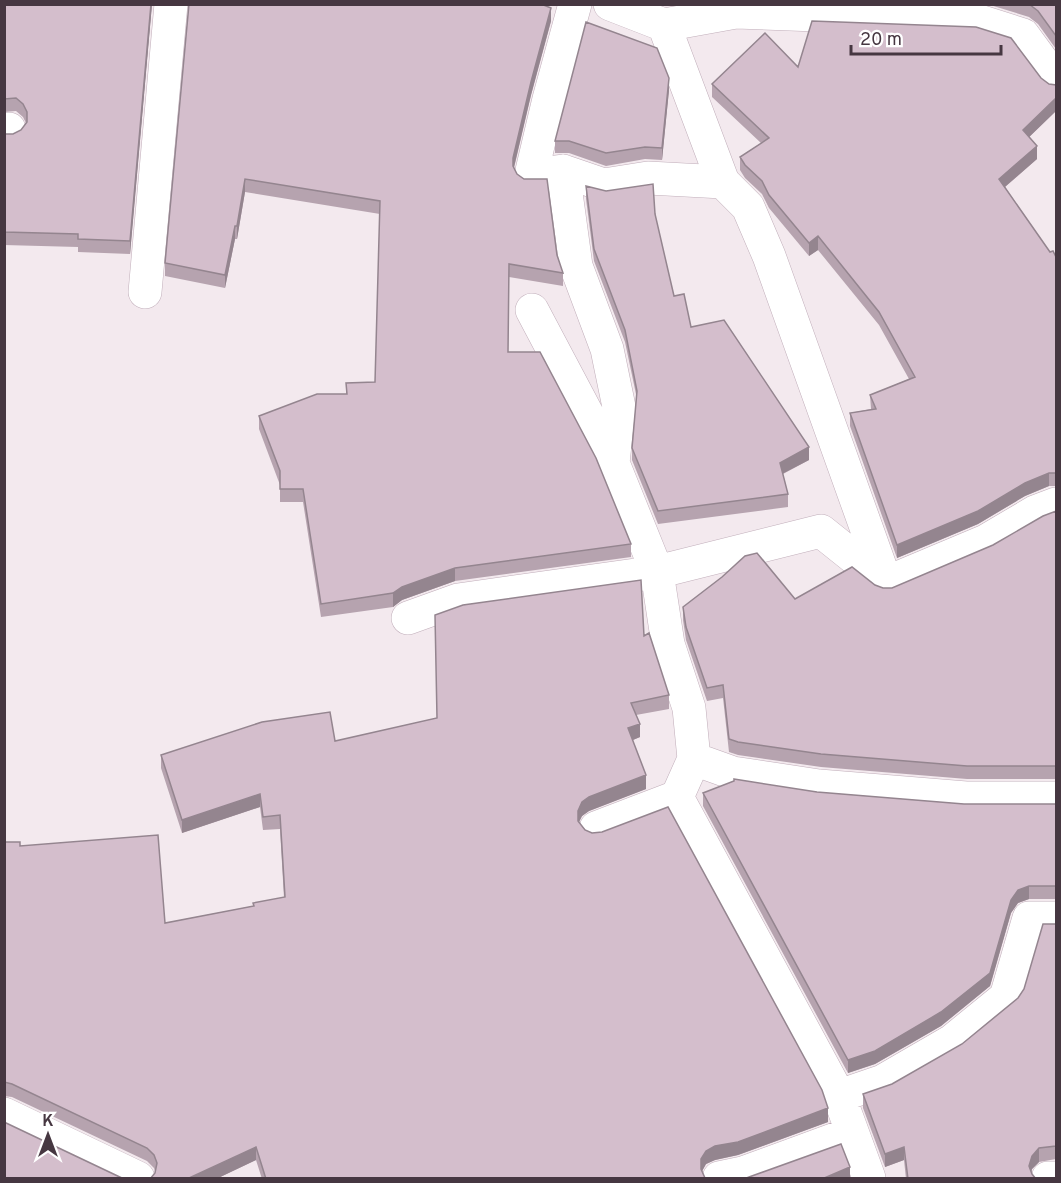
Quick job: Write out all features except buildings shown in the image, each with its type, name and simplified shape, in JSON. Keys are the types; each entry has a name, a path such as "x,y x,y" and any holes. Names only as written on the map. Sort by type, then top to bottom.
{"street":[{"path":"145,292 171,4"},
{"path":"575,4 531,175 563,171 604,185 648,178 723,183"},
{"path":"610,4 664,25 737,8 957,13 1023,35 1056,80"},
{"path":"664,25 723,183 748,207 769,256 886,583"},
{"path":"563,171 576,266 607,350 619,407 613,463"},
{"path":"532,310 613,463 657,572 668,644 689,708 694,759 677,797 596,828"},
{"path":"886,583 986,541 1035,512 1056,504"},
{"path":"408,618 458,600 657,572 821,531 886,583"},
{"path":"694,759 733,773 819,786 966,798 1056,798"},
{"path":"677,797 839,1096 869,1179"},
{"path":"839,1096 883,1081 952,1041 1006,997 1029,918 1056,918"},
{"path":"4,1114 138,1179"},
{"path":"719,1179 743,1173 852,1133"},
{"path":"1048,1179 1056,1178"}]}
